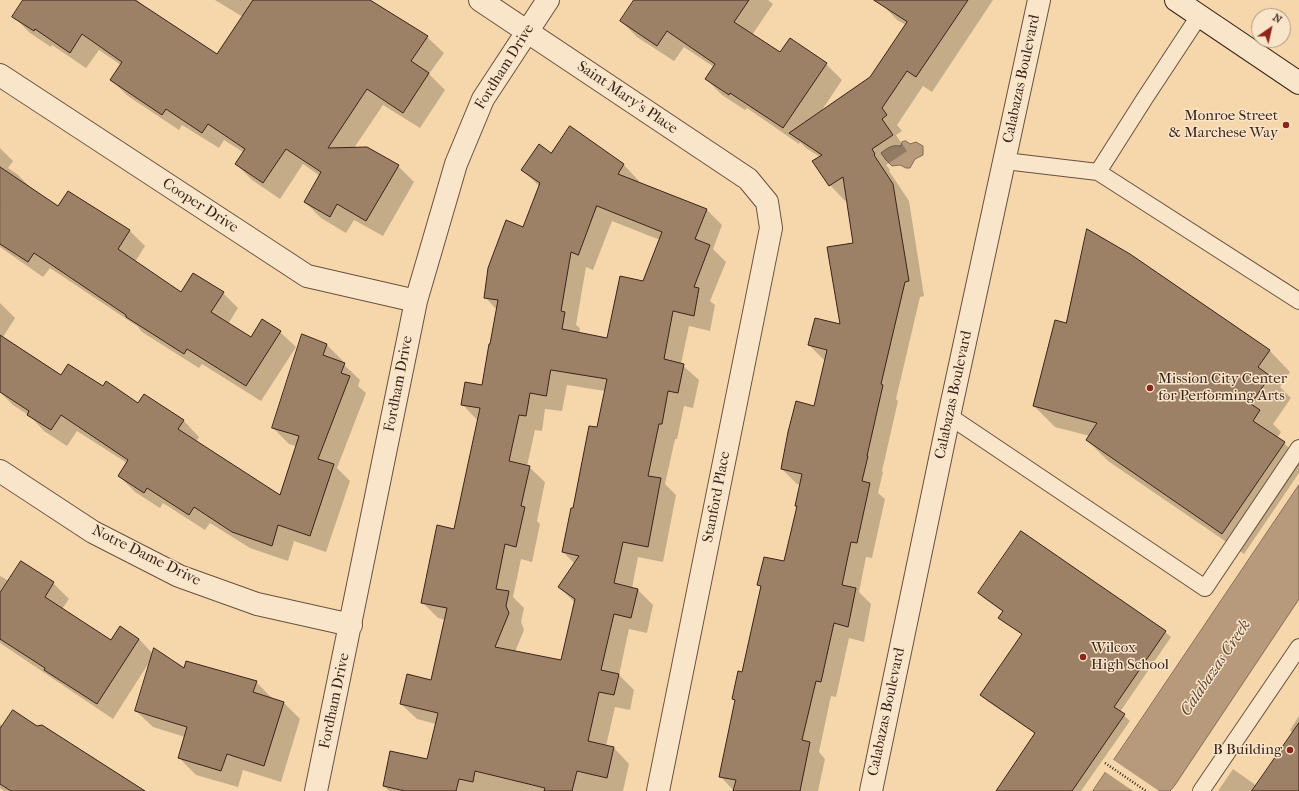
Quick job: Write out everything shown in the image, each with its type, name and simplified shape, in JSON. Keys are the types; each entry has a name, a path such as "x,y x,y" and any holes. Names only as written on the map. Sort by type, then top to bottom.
{"street":[{"name":"Saint Mary's Place","path":"480,0 748,179 767,202"},
{"name":"Fordham Drive","path":"316,791 416,301 456,164 483,99 548,0"},
{"name":"Calabazas Boulevard","path":"871,791 949,416 1039,0"},
{"path":"1176,0 1299,83"},
{"name":"Cooper Drive","path":"0,75 307,276 416,301"},
{"name":"Stanford Place","path":"658,791 771,228 767,202"},
{"name":"Notre Dame Drive","path":"0,471 93,532 178,576 257,604 351,625"}],"lane":[{"path":"1098,172 1199,16"},
{"path":"1005,161 1098,172 1299,301"},
{"path":"949,416 1205,588 1299,448"},
{"path":"1201,791 1299,647"}],"path":[{"path":"1105,763 1146,791"}],"water":[{"path":"906,141 910,144 916,142 923,146 923,155 915,159 910,168 900,165 892,166 881,153 890,147 901,146 902,142"},
{"name":"Calabazas Creek","path":"1299,485 1299,599 1175,785 1170,791 1093,791"}],"pier":[{"path":"1112,759 1159,791 1133,791 1104,771"}],"building":[{"path":"23,0 135,0 217,54 253,0 370,0 428,36 411,61 429,73 403,113 367,89 328,148 367,147 399,165 366,221 337,204 330,217 304,202 321,172 286,149 263,183 235,164 245,149 208,124 202,133 166,109 162,115 110,80 122,62 82,34 70,53 35,29 34,31 12,17"},
{"path":"634,0 749,0 734,22 780,52 790,38 827,63 783,128 730,93 729,95 705,79 715,64 667,31 657,46 620,21"},
{"path":"874,0 968,0 916,77 907,71 882,108 887,115 882,119 893,135 872,149 875,154 874,155 893,184 909,281 905,282 881,384 883,385 862,481 870,483 857,543 851,542 842,585 856,588 848,627 834,623 821,682 816,681 802,740 810,742 800,791 733,791 736,780 719,777 735,700 732,699 738,671 742,672 761,586 757,585 764,557 784,561 797,506 795,506 802,474 781,469 788,432 796,401 814,406 827,350 808,345 815,318 840,324 827,247 853,243 843,177 829,186 812,161 822,155 789,133 870,77 907,22"},
{"path":"570,126 624,164 618,174 707,209 695,239 710,245 694,287 699,288 694,316 673,311 664,359 684,364 678,393 668,391 662,424 659,424 648,476 661,478 648,547 623,542 614,583 638,589 631,618 614,614 601,670 619,674 614,695 599,692 588,741 614,747 607,778 577,771 572,791 544,791 545,788 475,771 473,782 459,779 456,791 405,791 383,786 390,751 427,759 438,713 400,704 407,674 431,680 447,608 421,603 437,525 454,529 480,408 461,405 465,382 482,385 498,300 484,298 488,268 506,220 523,227 540,183 521,170 539,144 551,153","holes":["597,206 662,232 643,281 620,276 607,338 562,329 565,312 561,311 571,252 578,255","551,370 607,379 597,427 589,426 573,508 571,508 562,552 579,556 558,587 575,599 561,660 495,647 509,613 506,606 509,591 496,589 505,544 516,547 525,507 521,506 530,466 509,461 519,415 526,416 530,393 546,396"]},
{"path":"0,167 58,206 68,191 130,230 118,249 181,292 193,273 224,292 211,312 251,337 262,319 281,331 246,386 187,349 184,354 126,317 126,315 34,253 28,262 0,244"},
{"name":"Mission City Center for Performing Arts","path":"1087,229 1130,254 1270,350 1258,367 1270,376 1251,404 1260,410 1253,421 1285,442 1222,534 1086,440 1097,423 1033,406 1055,320 1066,323"},
{"path":"302,334 327,344 323,355 345,363 341,373 350,376 318,459 334,464 310,536 278,525 272,546 232,532 194,507 189,515 147,488 144,493 118,476 128,460 61,415 51,430 27,415 29,411 0,392 0,335 61,375 68,364 103,386 106,381 138,403 144,394 184,420 178,429 280,495 299,436 272,428"},
{"path":"1021,531 1166,631 1114,707 1125,714 1072,791 996,791 1035,733 980,695 1022,634 998,618 1003,611 978,593"},
{"path":"21,561 54,582 45,597 111,640 120,626 139,639 97,704 44,670 45,668 0,639 0,593"},
{"path":"154,648 184,668 186,661 257,681 253,692 284,702 264,766 227,754 221,771 178,758 187,727 135,711"},
{"path":"13,710 37,726 42,725 145,791 11,791 0,784 0,729"},
{"name":"B Building","path":"1299,723 1299,791 1252,791"}],"place":[{"name":"Monroe Street & Marchese Way","path":"1286,125"},
{"name":"Mission City Center for Performing Arts","path":"1150,388"},
{"name":"Wilcox High School","path":"1083,657"},
{"name":"B Building","path":"1290,750"}]}
